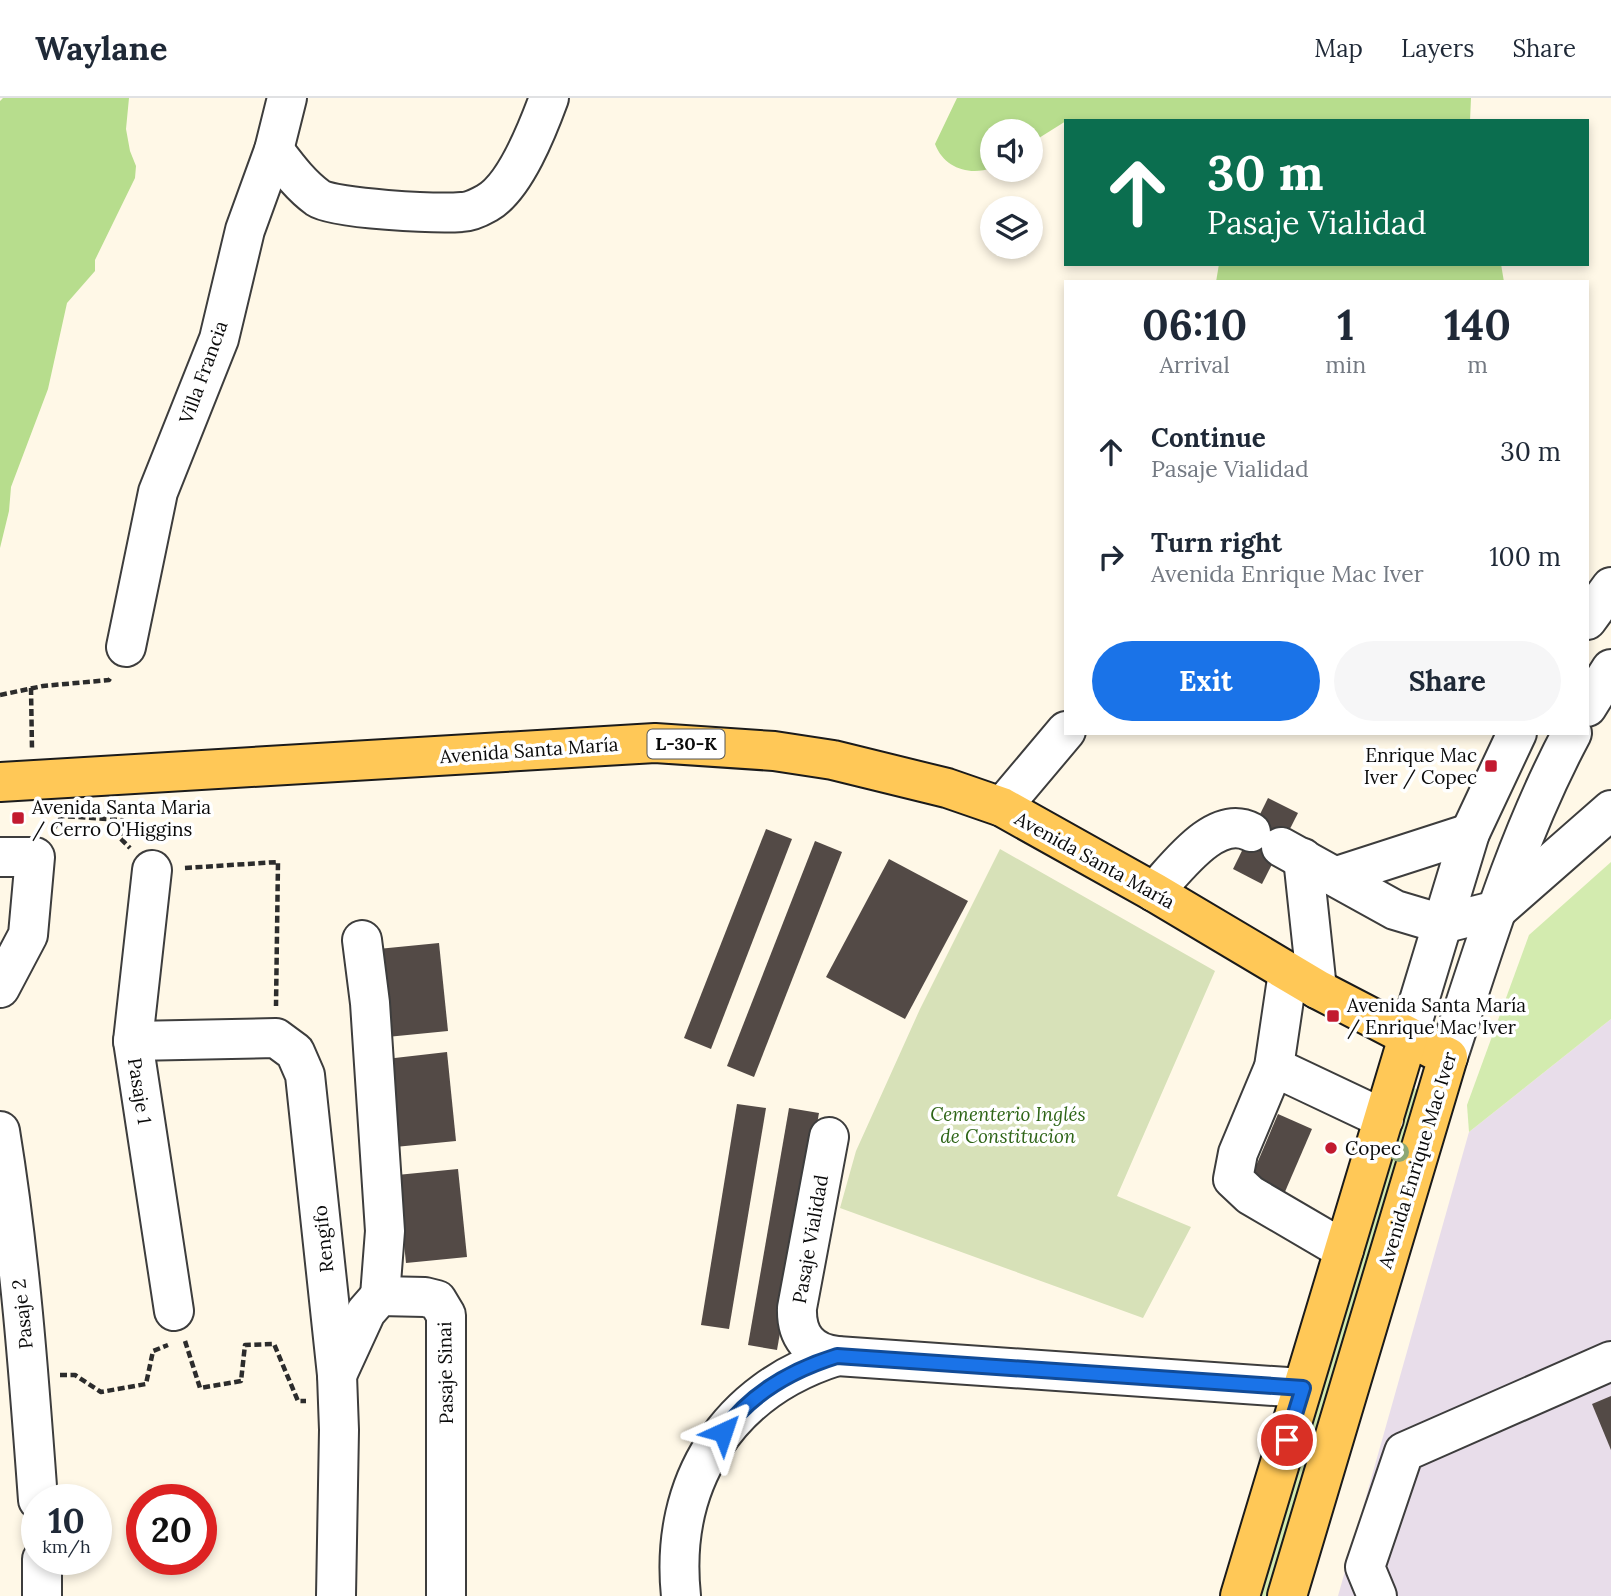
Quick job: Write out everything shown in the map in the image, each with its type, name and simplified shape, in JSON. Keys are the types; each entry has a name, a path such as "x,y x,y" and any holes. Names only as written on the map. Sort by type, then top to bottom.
{"main road":[{"name":"Avenida Santa María","path":"16,781 654,743 774,751 832,760 924,782 1002,807 1303,980 1448,1057"},
{"path":"1240,1596 1408,1037"},
{"name":"Avenida Enrique Mac Iver","path":"1287,1596 1448,1057"}],"street":[{"name":"Villa Francia","path":"118,664 158,492 219,339 245,230 274,150 287,98"},
{"path":"274,150 294,175 320,199 344,207 464,213 489,202 512,175 536,135 549,98"},
{"path":"1589,617 1611,587"},
{"path":"1589,704 1611,669"},
{"path":"1002,807 1064,733"},
{"path":"1408,1037 1470,833 1516,735"},
{"name":"Avenida Enrique Mac Iver","path":"1448,1057 1497,910 1542,791 1571,735"},
{"path":"1154,892 1208,836 1229,827 1278,845 1395,910 1442,924 1497,910 1611,810"},
{"path":"1337,876 1470,833"},
{"path":"1278,845 1303,980 1274,1066 1238,1153 1233,1179 1250,1195 1344,1250"},
{"path":"0,988 28,935 18,857"},
{"name":"Pasaje 1","path":"152,870 133,1041 174,1311"},
{"path":"338,1389 366,1312 380,1296 385,1231 370,1003 362,940"},
{"path":"133,1041 276,1038"},
{"name":"Rengifo","path":"276,1038 295,1052 305,1074 338,1389 336,1596"},
{"path":"1274,1066 1384,1119"},
{"name":"Pasaje 2","path":"0,1131 8,1182 14,1374 35,1484"},
{"name":"Pasaje Vialidad","path":"829,1137 797,1321 800,1334 807,1345 826,1355 837,1356 1303,1388"},
{"name":"Pasaje Sinai","path":"380,1296 438,1300 446,1315 446,1596"},
{"path":"681,1596 680,1549 684,1522 694,1486 714,1444 731,1420 771,1385 803,1368 837,1356"},
{"path":"1377,1596 1365,1567 1404,1452 1611,1361"},
{"path":"42,1575 42,1596"}],"path":[{"path":"0,695 118,664"},
{"path":"31,688 16,781 39,797 53,799 62,816 122,820 120,838 152,870 278,862 276,1038"},
{"path":"14,1374 75,1375 101,1392 146,1384 153,1351 185,1339 200,1388 242,1381 245,1345 274,1344 298,1401 338,1389"}],"shaded area":[{"path":"1611,1019 1611,1596 1338,1596 1469,1132"}],"green space":[{"path":"3,98 129,98 126,129 136,166 135,178 95,260 95,271 67,303 48,389 11,487 9,511 0,548 0,101"},
{"path":"957,98 1471,98 1470,119 1064,119 1064,122 1043,135 1043,119 980,119 980,170 958,168 944,159 935,144"},
{"path":"1219,266 1501,266 1504,280 1216,280"},
{"name":"Cementerio Inglés de Constitucion","path":"1000,849 1215,971 1117,1196 1191,1227 1143,1318 840,1208 856,1151 920,1009"},
{"path":"1611,862 1611,1019 1469,1132 1467,1105 1529,935"},
{"path":"1404,1083 1430,1096 1278,1596 1248,1596"}],"building":[{"path":"1268,798 1298,813 1262,884 1233,869"},
{"path":"766,829 792,839 711,1049 684,1038"},
{"path":"815,841 842,852 754,1077 727,1066"},
{"path":"889,859 968,901 905,1019 826,977"},
{"path":"439,943 448,1031 387,1037 378,949"},
{"path":"447,1052 456,1141 395,1147 386,1059"},
{"path":"737,1104 766,1108 729,1329 701,1325"},
{"path":"789,1108 819,1113 777,1350 748,1345"},
{"path":"1278,1114 1312,1129 1281,1201 1247,1187"},
{"path":"458,1169 467,1257 406,1263 397,1175"},
{"path":"1611,1396 1611,1450 1592,1404"}],"place":[{"name":"Enrique Mac Iver / Copec","path":"1491,766"},
{"name":"Avenida Santa Maria / Cerro O'Higgins","path":"18,818"},
{"name":"Avenida Santa María / Enrique Mac Iver","path":"1333,1016"},
{"name":"Copec","path":"1331,1148"}],"route":[{"path":"723,1432 731,1420 771,1385 814,1363 837,1356 1303,1388 1287,1440"}]}
